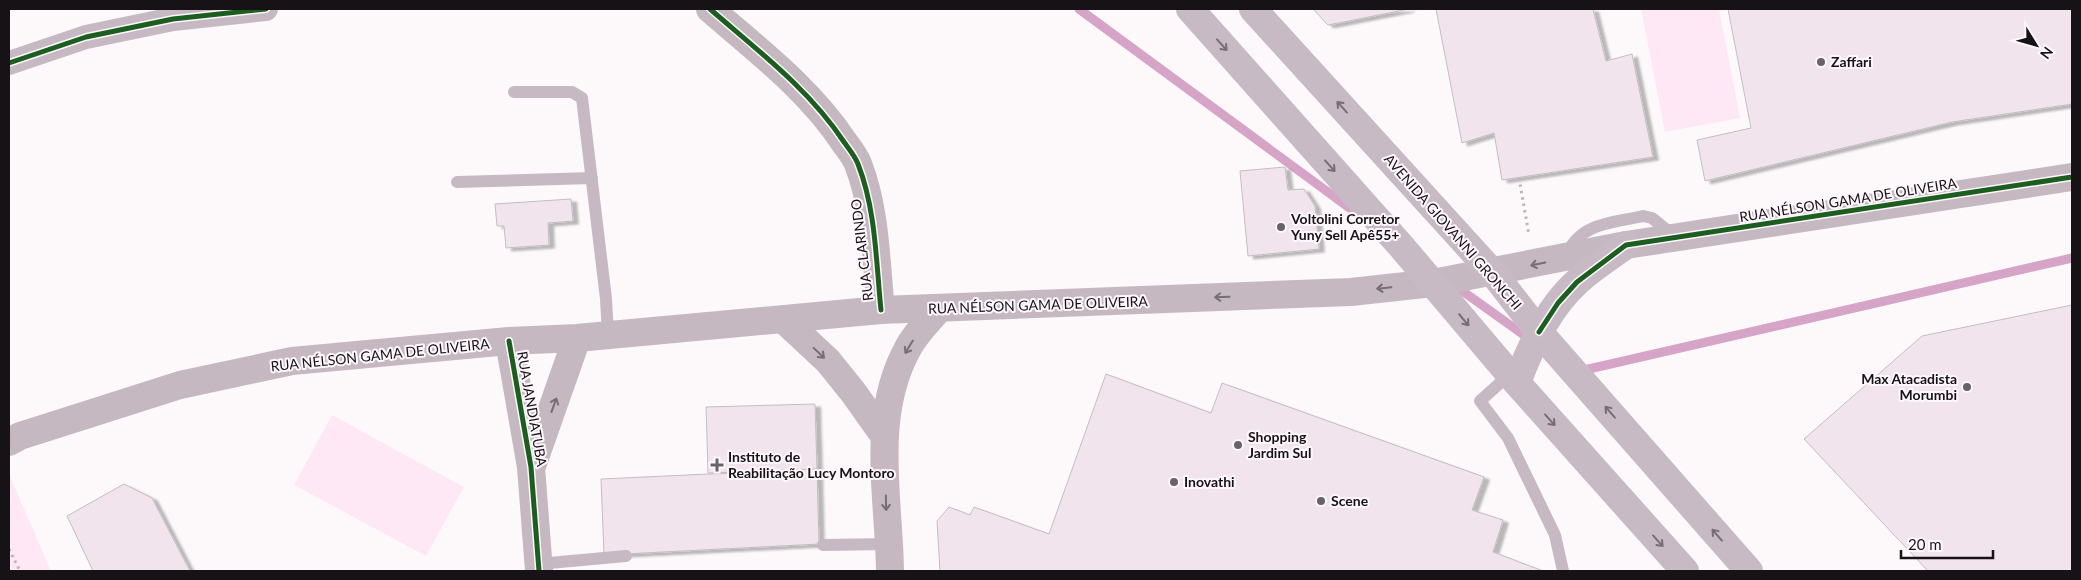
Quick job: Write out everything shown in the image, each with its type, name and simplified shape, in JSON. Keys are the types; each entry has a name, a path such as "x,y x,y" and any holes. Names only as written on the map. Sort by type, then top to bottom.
{"main road":[{"name":"RUA CLARINDO","path":"710,9 790,79 832,124 857,162 867,192 874,232 880,310"},
{"path":"1190,9 1685,571"},
{"name":"AVENIDA GIOVANNI GRONCHI","path":"1253,9 1493,272 1539,332 1749,571"},
{"name":"RUA NÉLSON GAMA DE OLIVEIRA","path":"9,442 20,436 180,385 292,361 509,341 577,338 880,310 1351,292 1433,283 1626,245 2072,177"},
{"path":"1514,379 1539,332 1558,303 1577,282 1626,245"},
{"path":"890,571 886,511 885,437 886,413 890,390 908,346 939,309"},
{"path":"783,320 828,361 885,437"},
{"name":"RUA JANDIATUBA","path":"532,467 577,338"},
{"name":"RUA JANDIATUBA","path":"509,341 532,467 539,568"}],"street":[{"path":"9,62 86,37 163,21 207,14 266,9"}],"lane":[{"path":"514,92 572,92 582,98 608,335"},
{"path":"456,182 592,178"},
{"path":"1565,258 1574,242 1590,228 1643,216 1652,218 1676,238"},
{"path":"1514,379 1480,401 1508,438 1555,535 1563,571"},
{"path":"823,545 889,544"},
{"path":"539,568 626,556"}],"path":[{"path":"1518,178 1530,240"},
{"path":"9,549 20,571"}],"shaded area":[{"path":"1641,9 1719,9 1740,118 1665,132"},
{"path":"332,415 464,487 426,556 294,485"},
{"path":"9,474 51,571 9,571"}],"building":[{"path":"1313,9 1409,9 1328,25"},
{"path":"1436,9 1593,9 1606,61 1632,54 1653,157 1502,180 1494,133 1462,143"},
{"path":"1728,9 2072,9 2072,104 1952,122 1705,181 1697,140 1751,128"},
{"name":"Voltolini Corretor Yuny Sell Apê55+","path":"1285,167 1288,190 1304,189 1315,206 1319,249 1248,256 1240,171"},
{"path":"571,199 573,221 548,223 549,245 506,248 504,226 497,226 495,204"},
{"name":"Max Atacadista Morumbi","path":"2072,305 2072,571 1928,571 1804,439 1922,336"},
{"name":"Shopping Jardim Sul","path":"1106,374 1211,413 1222,383 1484,477 1472,510 1503,520 1493,552 1543,571 940,571 937,521 949,507 970,515 974,507 1049,534"},
{"path":"815,404 817,469 708,473 706,407"},
{"path":"817,469 819,544 604,555 601,479"},
{"path":"124,484 152,498 190,571 93,571 67,516"}],"waterway":[{"path":"1079,9 1355,212"},
{"path":"1580,371 2072,258"},
{"path":"1454,285 1531,340"}],"cycle path":[{"path":"9,63 86,37 173,19 266,9"},
{"path":"710,9 799,87 830,123 855,158 864,182 872,218 881,310"},
{"path":"1539,332 1558,303 1577,282 1626,245 2072,177"},
{"path":"509,341 531,467 539,571"}],"place":[{"name":"Zaffari","path":"1821,62"},
{"name":"Voltolini Corretor Yuny Sell Apê55+","path":"1281,227"},
{"name":"Max Atacadista Morumbi","path":"1967,387"},
{"name":"Shopping Jardim Sul","path":"1238,445"},
{"name":"Instituto de Reabilitação Lucy Montoro","path":"717,465"},
{"name":"Inovathi","path":"1174,482"},
{"name":"Scene","path":"1321,501"}]}
